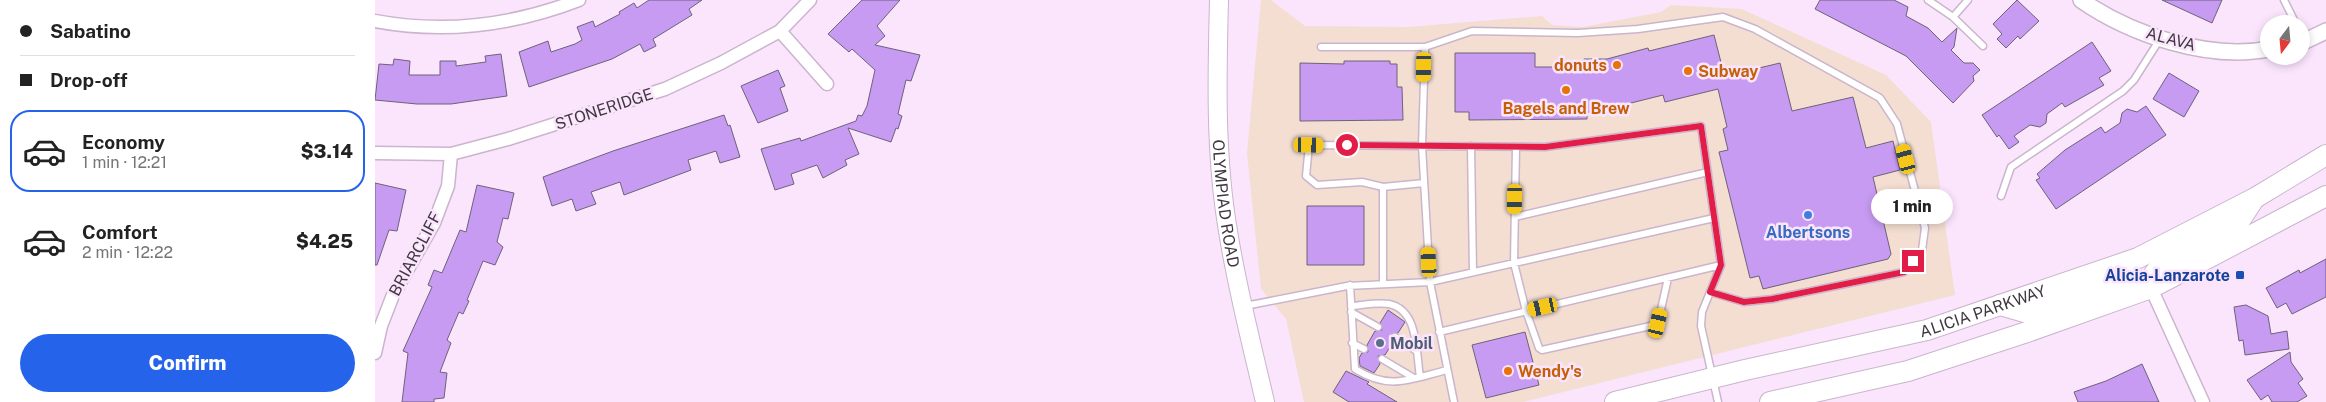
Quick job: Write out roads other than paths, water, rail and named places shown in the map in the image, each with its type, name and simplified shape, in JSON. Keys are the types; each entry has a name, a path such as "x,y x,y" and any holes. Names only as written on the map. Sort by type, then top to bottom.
{"main road":[{"name":"OLYMPIAD ROAD","path":"1219,0 1217,99 1222,186 1227,231 1265,402"},
{"name":"ALICIA PARKWAY","path":"1615,402 1927,330 2138,258 2255,198 2326,155"},
{"name":"ALICIA PARKWAY","path":"1770,402 1908,371 2027,332 2151,288 2326,196"},
{"path":"2151,288 2154,272 2164,263 2239,222 2255,198"},
{"path":"2000,305 2031,314 2121,281 2133,279 2151,288"}],"street":[{"path":"375,21 449,29 531,16 579,0"},
{"name":"STONERIDGE","path":"375,153 451,154 508,139 665,89 721,63 780,31 810,0"},
{"name":"ALAVA","path":"2081,0 2119,22 2160,39 2192,47 2227,51 2260,49"},
{"path":"780,31 827,84"},
{"path":"2310,37 2326,31"},
{"name":"BRIARCLIFF","path":"375,353 381,326 393,295 434,223 448,186 451,154"},
{"path":"2151,288 2203,402"}],"lane":[{"path":"1928,0 1953,17 1983,46"},
{"path":"1953,17 1969,0"},
{"path":"2284,0 2292,15"},
{"path":"1321,47 1425,47 1472,31 1578,33 1638,29 1723,17 1755,29 1795,49 1880,98 1897,124 1925,228 1922,250 1904,272 1772,299 1744,302 1710,292"},
{"path":"2001,196 2011,167 2123,91 2134,80 2160,39"},
{"path":"1425,47 1423,146 1430,282 1454,402"},
{"path":"1424,183 1383,187 1361,182 1317,185 1306,176 1309,145 1545,147 1701,126 1721,265 1702,312 1701,326 1718,402"},
{"path":"1471,146 1473,272"},
{"path":"1516,147 1514,263 1526,311 1539,348 1542,350 1655,325 1658,323 1668,278"},
{"path":"1515,217 1708,172"},
{"path":"1383,187 1383,283"},
{"path":"1244,307 1350,285 1430,282 1714,218"},
{"path":"1439,332 1721,265"},
{"path":"1350,285 1352,344 1355,369 1369,378 1386,383 1417,378 1447,370"},
{"path":"1351,309 1388,304 1402,308 1411,321 1417,378"},
{"path":"1351,309 1378,327"},
{"path":"1395,337 1415,350"},
{"path":"1352,344 1364,349"},
{"path":"1382,359 1417,378"}],"place":[{"name":"donuts","path":"1617,65"},
{"name":"Subway","path":"1688,71"},
{"name":"Bagels and Brew","path":"1566,90"},
{"name":"Albertsons","path":"1808,215"},
{"name":"Alicia-Lanzarote","path":"2240,275"},
{"name":"Mobil","path":"1380,343"},
{"name":"Wendy's","path":"1508,371"}]}
